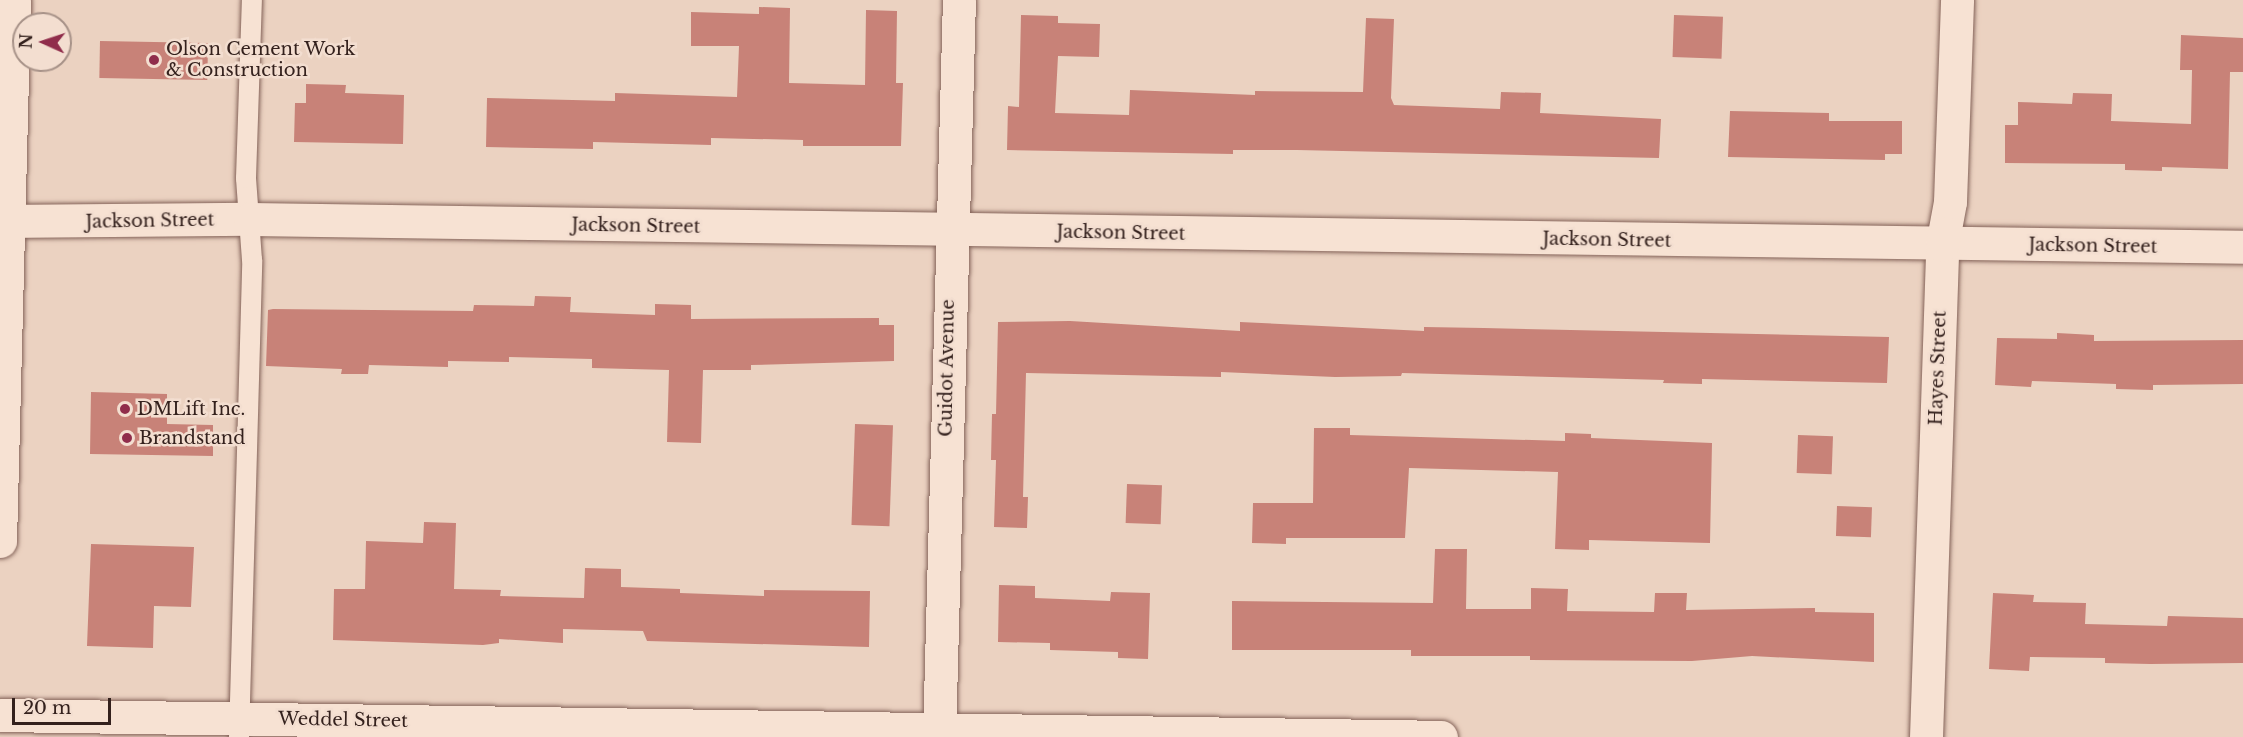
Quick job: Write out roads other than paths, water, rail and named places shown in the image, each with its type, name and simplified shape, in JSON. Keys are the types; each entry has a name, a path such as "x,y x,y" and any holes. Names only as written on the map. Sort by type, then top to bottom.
{"street":[{"path":"0,541 4,221 14,0"},
{"name":"Guidot Avenue","path":"939,734 959,0"},
{"name":"Hayes Street","path":"1926,737 1942,245 1950,202 1957,0"},
{"name":"Jackson Street","path":"4,221 250,219 2243,248"},
{"name":"Weddel Street","path":"0,715 239,727 1441,737"}],"lane":[{"path":"239,727 250,219 246,178 252,0"}],"place":[{"name":"Olson Cement Work & Construction","path":"154,60"},
{"name":"DMLift Inc.","path":"125,409"},
{"name":"Brandstand","path":"127,438"}]}
